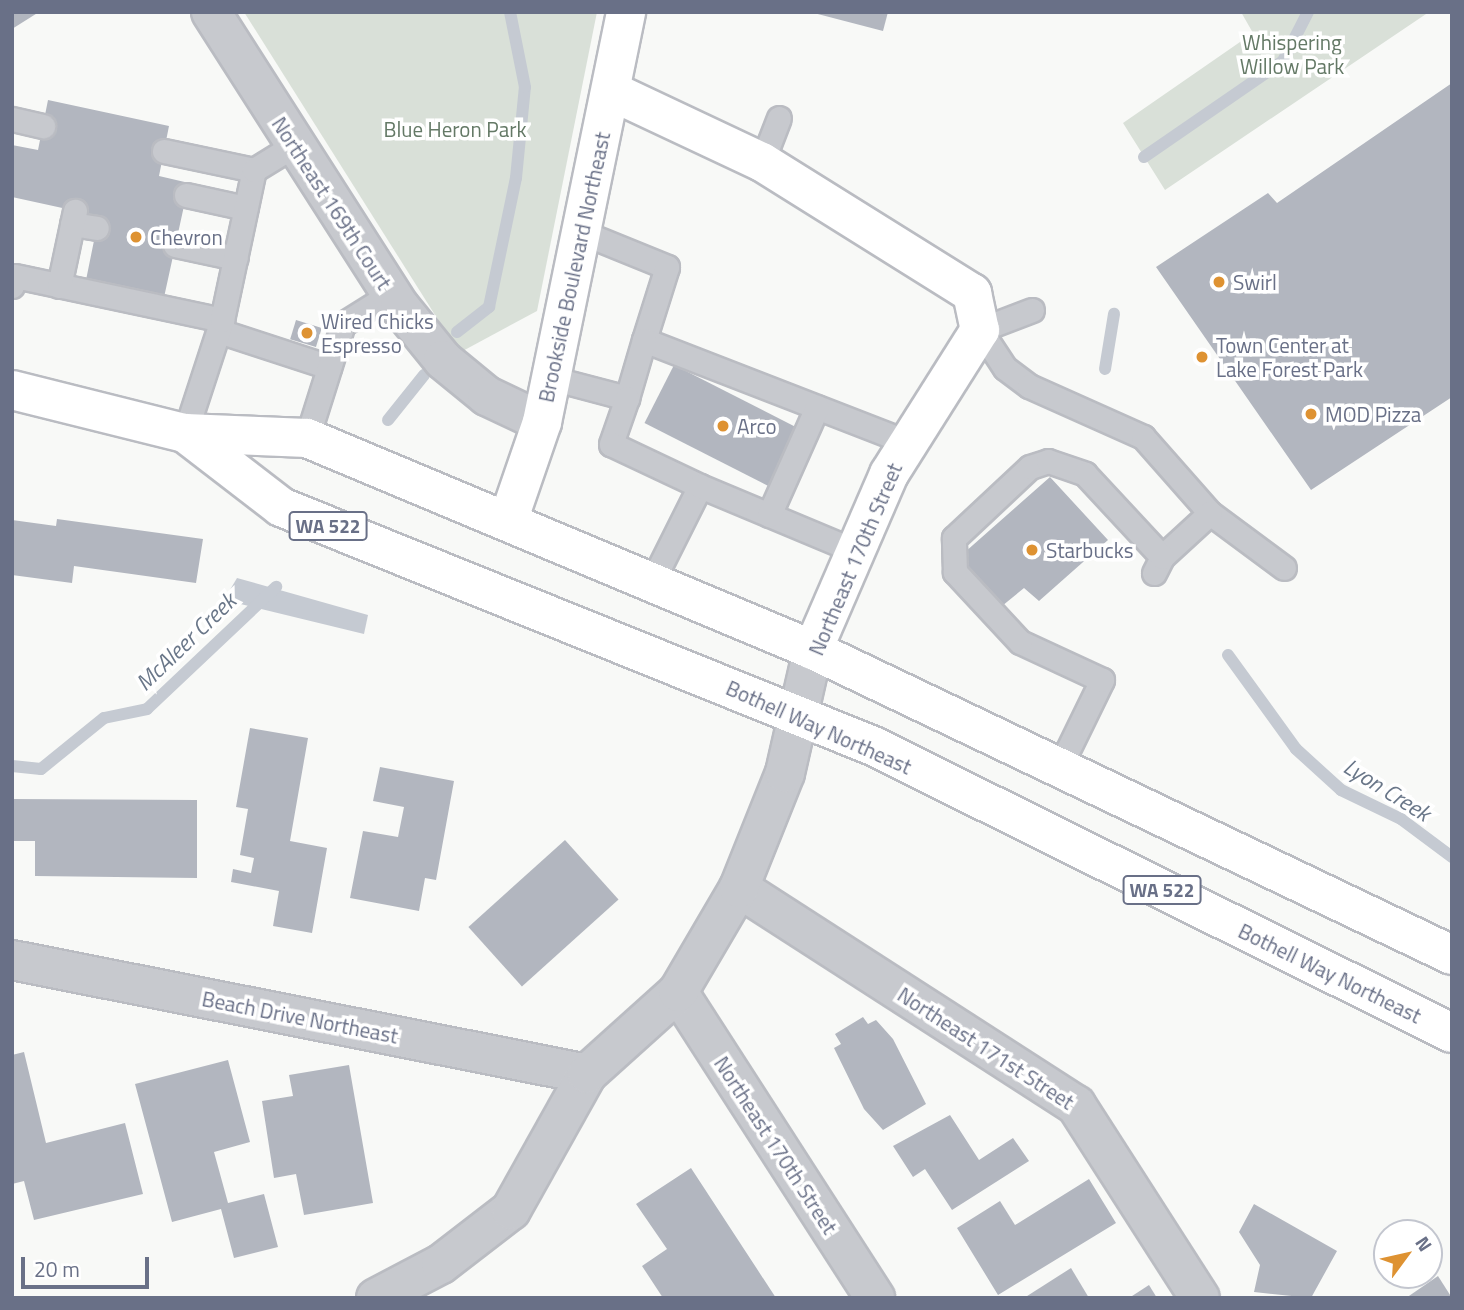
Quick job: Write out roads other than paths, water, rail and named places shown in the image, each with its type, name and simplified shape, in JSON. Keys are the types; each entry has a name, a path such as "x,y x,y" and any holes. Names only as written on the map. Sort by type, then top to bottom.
{"main road":[{"name":"Brookside Boulevard Northeast","path":"509,518 542,422 626,12"},
{"path":"611,91 762,162 972,293 980,330"},
{"name":"Northeast 170th Street","path":"813,650 907,442 980,330"},
{"name":"Bothell Way Northeast","path":"12,390 185,433 307,438 509,518 813,650 1452,955"},
{"name":"Bothell Way Northeast","path":"185,433 282,507 798,715 1452,1033"}],"street":[{"name":"Northeast 169th Court","path":"211,12 293,146 391,294 443,360 487,396 542,422"},
{"name":"Northeast 170th Street","path":"376,1298 441,1264 511,1210 587,1074 678,992 739,888 785,773 813,650"},
{"name":"Northeast 171st Street","path":"739,888 1076,1105 1200,1298"},
{"name":"Beach Drive Northeast","path":"12,960 587,1074"},
{"name":"Northeast 170th Street","path":"678,992 875,1298"}],"lane":[{"path":"762,162 779,118"},
{"path":"12,119 43,125"},
{"path":"164,151 254,170 293,146"},
{"path":"185,433 221,326 254,170"},
{"path":"186,195 246,208"},
{"path":"60,286 74,217 97,228"},
{"path":"581,232 667,267 611,444 700,486 858,552"},
{"path":"175,245 236,258"},
{"path":"13,279 60,286 221,326 328,367"},
{"path":"307,438 343,324 391,294"},
{"path":"1032,310 980,330 1005,368 1030,386 1143,437 1210,513 1284,568"},
{"path":"644,340 907,442"},
{"path":"551,378 626,398"},
{"path":"769,515 817,407"},
{"path":"1060,766 1102,680 1020,642 955,572 954,538 1030,467 1048,461 1085,474 1158,565 1210,513"},
{"path":"653,580 700,486"}],"waterway":[{"name":"McAleer Creek","path":"457,332 489,307 516,178 525,87 510,12"},
{"name":"Lyon Creek","path":"1144,157 1283,61 1308,12"},
{"name":"Lyon Creek","path":"1105,369 1114,314"},
{"name":"McAleer Creek","path":"388,420 424,375"},
{"name":"McAleer Creek","path":"12,766 41,769 104,718 147,709 276,587"},
{"name":"Lyon Creek","path":"1228,655 1296,749 1341,790 1401,819 1452,857"}],"place":[{"name":"Chevron","path":"136,237"},
{"name":"Swirl","path":"1219,282"},
{"name":"Wired Chicks Espresso","path":"307,333"},
{"name":"Town Center at Lake Forest Park","path":"1202,357"},
{"name":"MOD Pizza","path":"1311,414"},
{"name":"Arco","path":"723,426"},
{"name":"Starbucks","path":"1032,550"}],"park label":[{"name":"Whispering Willow Park","path":"1292,54"},
{"name":"Blue Heron Park","path":"455,129"}]}
